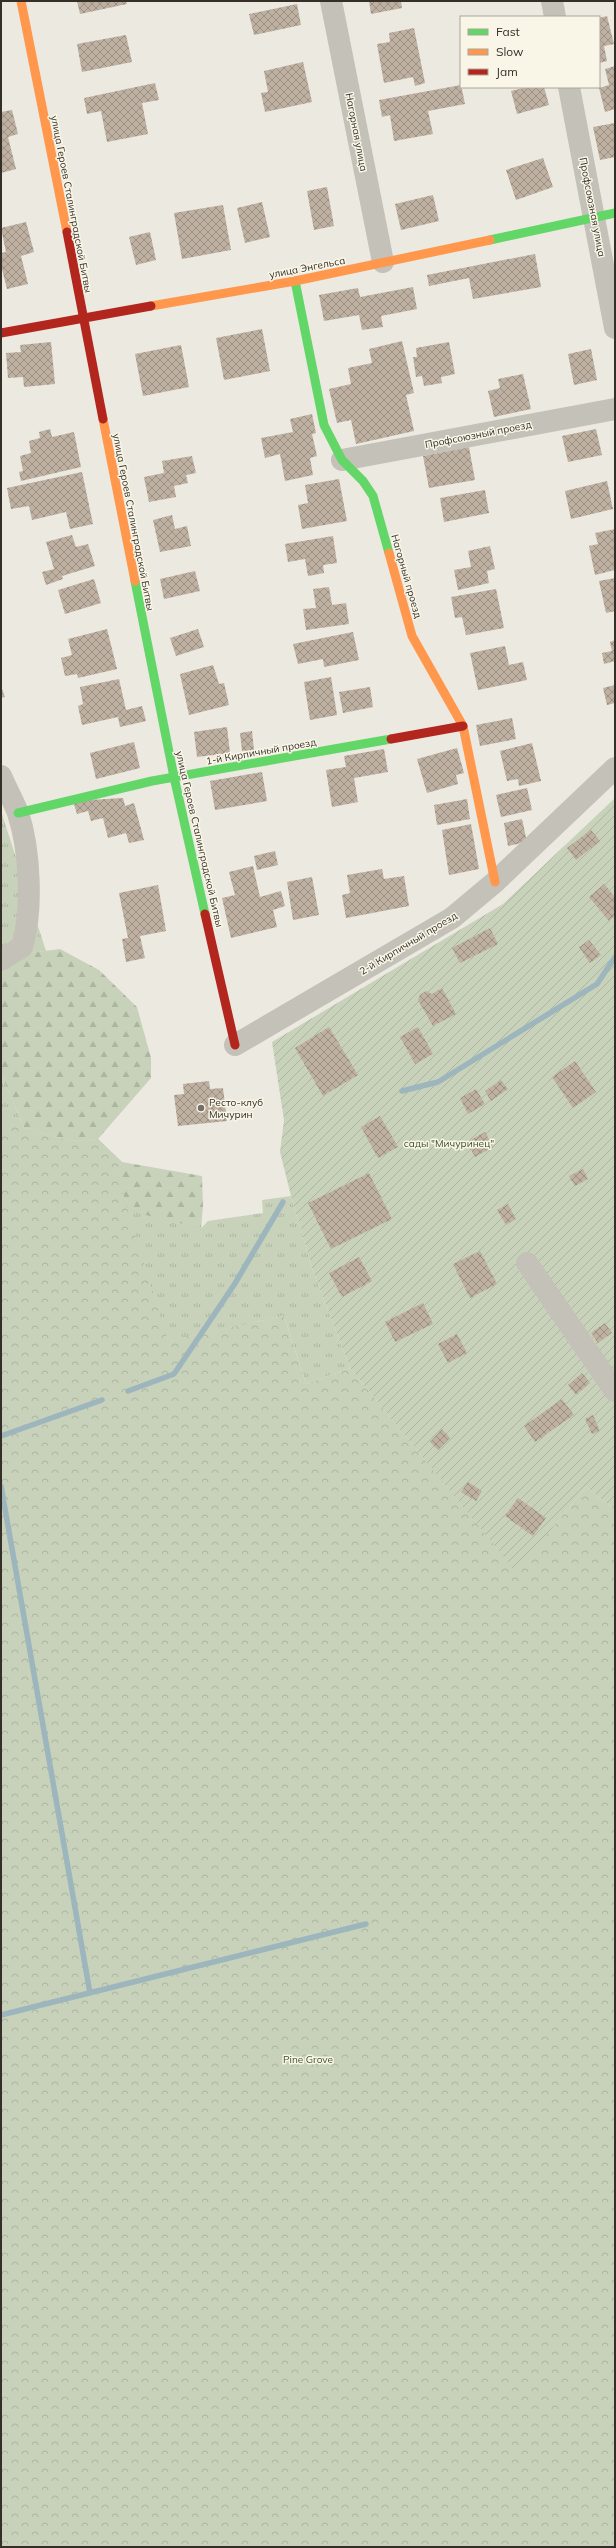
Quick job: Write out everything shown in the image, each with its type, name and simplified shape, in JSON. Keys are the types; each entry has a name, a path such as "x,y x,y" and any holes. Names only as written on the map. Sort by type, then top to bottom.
{"street":[{"name":"улица Героев Сталинградской Битвы","path":"21,1 174,777 235,1044"},
{"name":"Нагорная улица","path":"331,1 383,262"},
{"path":"552,1 555,16"},
{"name":"Профсоюзная улица","path":"570,88 605,215 615,328"},
{"name":"улица Энгельса","path":"1,333 295,281 605,215"},
{"name":"Нагорный проезд","path":"295,281 324,425 342,460 363,480 374,496 412,636 463,726 495,882"},
{"name":"Профсоюзный проезд","path":"342,460 615,409"},
{"name":"1-й Кирпичный проезд","path":"18,813 174,777 463,726"},
{"name":"2-й Кирпичный проезд","path":"235,1044 452,918 495,882 615,768"},
{"path":"1,776 18,813 27,858 28,926 22,947 1,960"},
{"path":"527,1263 615,1391"}],"green space":[{"name":"сады \"Мичуринец\"","path":"615,798 615,1510 586,1487 516,1572 350,1368 313,1271 280,1152 284,1120 272,1042 503,904"},
{"path":"1,811 46,951 21,954 1,974"},
{"path":"60,949 99,970 137,1007 151,1058 151,1078 98,1139 71,1141 24,1128 1,1073 1,974 21,954"},
{"path":"1,1073 24,1128 71,1141 98,1139 122,1162 116,1173 201,1228 208,1221 263,1213 262,1200 291,1196 313,1271 350,1368 306,1384 284,1316 60,1365 1,1234"},
{"name":"Pine Grove","path":"1,1122 71,1141 98,1139 122,1162 116,1173 168,1341 284,1316 306,1384 350,1368 516,1571 586,1487 615,1510 615,2547 1,2547"},
{"path":"122,1162 202,1176 203,1206 201,1228 129,1211 116,1173"}],"building":[{"path":"77,1 126,1 127,4 80,14"},
{"path":"369,1 401,1 402,8 371,14"},
{"path":"297,4 301,25 254,35 249,14"},
{"path":"607,16 614,44 604,46 607,61 600,63 600,18"},
{"path":"414,28 425,83 415,86 413,77 384,83 377,44 390,42 389,33"},
{"path":"126,35 132,62 82,72 77,44"},
{"path":"303,62 312,102 265,112 261,93 268,92 264,71"},
{"path":"615,66 615,109 605,112 599,88 609,85 605,69"},
{"path":"155,83 159,100 142,103 148,134 107,142 101,111 87,114 84,98"},
{"path":"460,85 465,104 428,111 433,134 394,141 390,115 382,117 379,100"},
{"path":"523,88 544,88 549,105 517,114 511,91"},
{"path":"12,110 18,134 8,137 16,169 1,173 1,112"},
{"path":"615,123 615,157 600,160 593,127"},
{"path":"543,158 553,187 516,200 506,170"},
{"path":"327,187 334,226 314,230 307,191"},
{"path":"433,195 439,221 401,230 395,204"},
{"path":"262,202 270,237 245,243 237,208"},
{"path":"223,205 231,250 182,259 174,213"},
{"path":"26,222 34,252 21,256 28,284 7,289 1,265 1,253 6,252 1,228"},
{"path":"150,232 156,260 136,265 129,237"},
{"path":"535,254 541,287 473,299 469,278 429,286 427,275"},
{"path":"413,287 417,309 381,316 383,327 362,330 359,315 324,321 319,295 358,288 360,297"},
{"path":"262,329 270,371 224,380 216,338"},
{"path":"402,341 414,393 406,395 414,431 356,444 351,420 337,423 329,389 351,384 348,368 372,363 369,349"},
{"path":"51,342 55,384 24,387 23,377 8,378 6,353 21,352 20,345"},
{"path":"449,342 455,374 441,377 442,383 424,386 422,376 416,377 413,357 417,357 416,348"},
{"path":"181,345 189,387 143,396 135,354"},
{"path":"591,349 597,380 574,385 568,354"},
{"path":"523,374 531,409 494,417 488,391 500,388 498,379"},
{"path":"312,414 316,433 312,434 317,456 310,458 313,475 285,481 280,454 265,458 261,438 293,432 290,419"},
{"path":"50,429 52,437 74,432 81,467 21,481 19,472 23,471 20,456 31,453 29,441 40,438 39,432"},
{"path":"596,429 602,455 568,462 562,436"},
{"path":"469,447 475,480 429,488 423,456"},
{"path":"192,456 196,473 186,475 188,483 174,486 176,497 149,502 144,477 164,473 162,461"},
{"path":"82,472 93,524 70,529 66,512 32,520 29,506 11,509 7,488"},
{"path":"339,479 347,521 302,529 298,505 308,503 305,485"},
{"path":"607,481 613,509 571,519 565,491"},
{"path":"485,490 489,513 444,522 440,498"},
{"path":"172,515 175,529 187,526 191,546 160,552 153,520"},
{"path":"615,529 615,570 595,575 589,546 598,544 595,533"},
{"path":"72,535 76,547 88,544 95,566 62,576 63,579 46,585 42,572 54,569 46,542"},
{"path":"333,536 337,563 323,565 324,573 308,576 305,559 288,562 285,544"},
{"path":"490,546 495,569 487,571 489,583 458,590 454,570 471,567 468,551"},
{"path":"195,571 200,591 164,599 160,579"},
{"path":"615,578 615,611 606,613 599,581"},
{"path":"94,579 101,603 65,614 58,590"},
{"path":"329,587 332,605 346,603 349,624 306,630 303,609 316,608 313,589"},
{"path":"496,589 504,628 466,635 462,617 455,618 451,597"},
{"path":"107,629 117,669 78,678 77,674 65,676 61,658 72,655 68,639"},
{"path":"198,629 204,647 176,656 170,638"},
{"path":"353,632 359,660 324,667 323,659 298,664 293,644"},
{"path":"615,640 615,661 604,664 602,653 612,651 610,642"},
{"path":"505,646 509,665 523,662 527,680 478,690 470,653"},
{"path":"213,665 219,684 224,683 229,705 189,715 180,674"},
{"path":"331,677 337,715 310,720 304,682"},
{"path":"119,679 126,710 142,706 146,721 120,727 118,717 82,725 78,706 83,704 80,687"},
{"path":"615,685 615,703 607,705 603,688"},
{"path":"1,686 5,697 1,698"},
{"path":"370,687 373,707 343,713 339,692"},
{"path":"512,718 516,739 480,746 476,725"},
{"path":"227,727 230,753 197,757 194,732"},
{"path":"252,731 254,750 242,751 240,733"},
{"path":"134,742 140,768 96,779 90,753"},
{"path":"532,743 541,781 519,786 518,779 507,781 500,751"},
{"path":"457,748 464,773 456,775 458,784 427,793 417,759"},
{"path":"384,749 388,772 354,778 358,802 332,807 326,770 346,767 344,756"},
{"path":"262,772 267,801 215,810 210,781"},
{"path":"527,788 532,810 501,817 496,795"},
{"path":"123,798 125,806 134,803 144,840 129,843 126,833 108,838 103,818 91,821 88,811 77,814 73,801"},
{"path":"467,799 470,819 437,825 434,805"},
{"path":"522,819 527,842 508,846 504,823"},
{"path":"471,824 479,869 449,875 442,830"},
{"path":"591,830 600,841 576,860 567,848"},
{"path":"275,851 278,865 257,870 254,856"},
{"path":"253,866 260,897 281,891 285,906 273,910 277,927 231,938 222,898 235,895 229,872"},
{"path":"382,869 384,879 404,876 409,906 346,918 342,895 350,893 347,875"},
{"path":"312,877 319,915 293,920 287,882"},
{"path":"604,884 615,897 615,916 609,921 589,897"},
{"path":"158,885 166,931 140,936 145,958 126,962 122,939 128,938 119,893"},
{"path":"490,928 498,944 460,963 452,948"},
{"path":"589,940 601,955 590,963 579,947"},
{"path":"442,988 456,1014 433,1026 418,1000 420,995 426,991 432,994"},
{"path":"329,1027 358,1075 323,1096 295,1048"},
{"path":"418,1027 433,1054 415,1064 400,1037"},
{"path":"575,1061 596,1092 573,1108 552,1077"},
{"path":"501,1080 508,1089 491,1101 485,1091"},
{"name":"Ресто-клуб Мичурин","path":"209,1081 210,1089 223,1088 227,1121 178,1126 174,1095 184,1094 183,1084"},
{"path":"476,1089 485,1104 468,1114 460,1098"},
{"path":"380,1116 398,1147 378,1158 361,1127"},
{"path":"485,1132 493,1147 475,1157 467,1142"},
{"path":"583,1169 588,1179 575,1186 569,1176"},
{"path":"369,1173 392,1219 331,1249 308,1203"},
{"path":"508,1204 516,1219 506,1225 497,1210"},
{"path":"480,1251 497,1284 470,1298 453,1264"},
{"path":"359,1257 372,1281 342,1297 329,1273"},
{"path":"423,1303 433,1324 395,1342 385,1322"},
{"path":"605,1323 612,1333 598,1343 591,1333"},
{"path":"457,1334 467,1353 448,1363 438,1344"},
{"path":"582,1373 590,1383 576,1395 568,1385"},
{"path":"562,1399 574,1415 535,1442 524,1426"},
{"path":"593,1415 600,1431 592,1434 585,1419"},
{"path":"442,1429 450,1438 438,1450 430,1442"},
{"path":"468,1482 482,1491 476,1501 461,1492"},
{"path":"518,1498 546,1518 533,1536 505,1516"}],"waterway":[{"path":"402,1091 438,1082 597,984 615,957"},
{"path":"128,1391 174,1374 234,1285 283,1202"},
{"path":"1,1436 102,1400"},
{"path":"1,1486 90,1993"},
{"path":"1,2015 366,1924"}],"traffic: fast":[{"path":"490,240 615,213"},
{"path":"295,281 324,425 342,460 363,481 373,496 389,553"},
{"path":"135,581 174,777 205,914"},
{"path":"18,813 152,781 391,739"}],"traffic: slow":[{"path":"21,1 67,232"},
{"path":"151,306 295,281 490,240"},
{"path":"103,419 135,581"},
{"path":"389,553 412,636 463,726 495,882"}],"traffic: jam":[{"path":"67,232 103,419"},
{"path":"1,333 151,306"},
{"path":"391,739 463,726"},
{"path":"205,914 235,1045"}],"place":[{"name":"Ресто-клуб Мичурин","path":"201,1108"}]}
